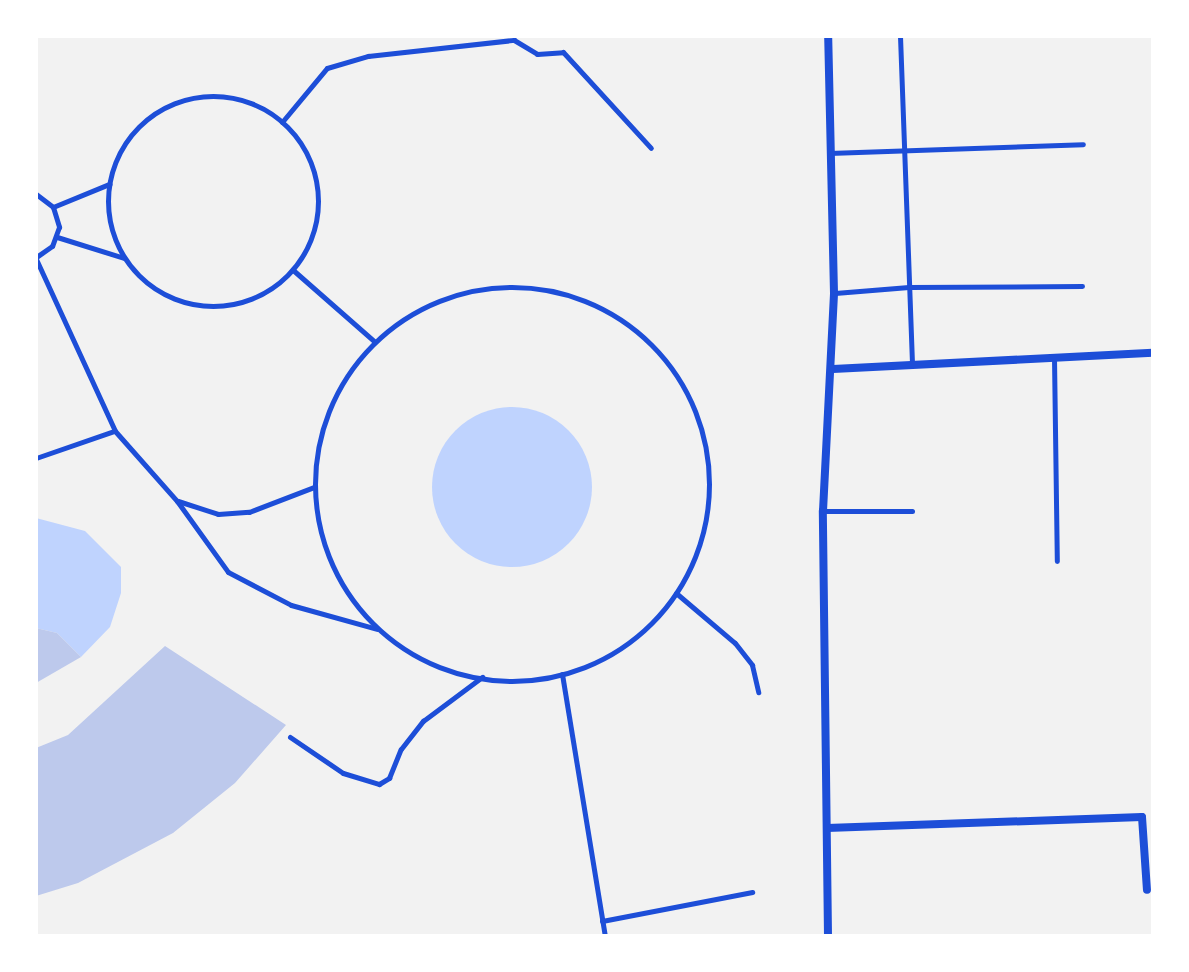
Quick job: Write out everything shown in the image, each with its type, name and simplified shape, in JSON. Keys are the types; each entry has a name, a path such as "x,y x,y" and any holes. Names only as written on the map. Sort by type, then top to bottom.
{"street":[{"path":"828,36 834,293 833,369 823,511 828,936"},
{"path":"833,369 912,362 1153,353"},
{"path":"827,828 1142,817 1147,890"}],"lane":[{"path":"900,36 901,148 912,362"},
{"path":"282,122 327,68 381,54 514,40 537,54 563,52 651,148"},
{"path":"240,99 282,122 311,161 319,199 312,237 293,270 244,302 206,306 151,286 124,258 110,222 109,184 133,132 182,101 240,99"},
{"path":"829,153 901,148 1083,144"},
{"path":"53,207 109,184"},
{"path":"36,194 53,207 57,237"},
{"path":"57,237 124,258"},
{"path":"57,237 36,258 115,431 177,501 228,572 291,605 379,630 424,660 482,677 562,674 629,643 676,593 703,534 708,454 692,402 645,338 575,297 522,287 443,299 375,342 329,408 314,487 332,565 379,630"},
{"path":"293,270 375,342"},
{"path":"834,293 909,287 1082,286"},
{"path":"1054,357 1057,561"},
{"path":"36,458 115,431"},
{"path":"177,501 218,514 249,512 314,487"},
{"path":"823,511 912,511"},
{"path":"676,593 735,643 752,665 758,692"},
{"path":"562,674 605,936"},
{"path":"290,737 343,773 379,784 389,778 401,749 423,721 482,677"},
{"path":"602,921 752,892"}],"water":[{"path":"512,407 543,413 569,430 586,456 592,487 586,518 569,544 543,561 512,567 481,561 455,544 438,518 432,487 438,456 455,430 481,413"},
{"path":"36,518 85,531 121,567 121,593 110,627 81,657 57,633 36,628"}],"building":[{"path":"36,628 57,633 81,657 36,683"},
{"path":"165,646 286,725 235,783 173,833 78,883 36,896 36,748 68,735"}]}
